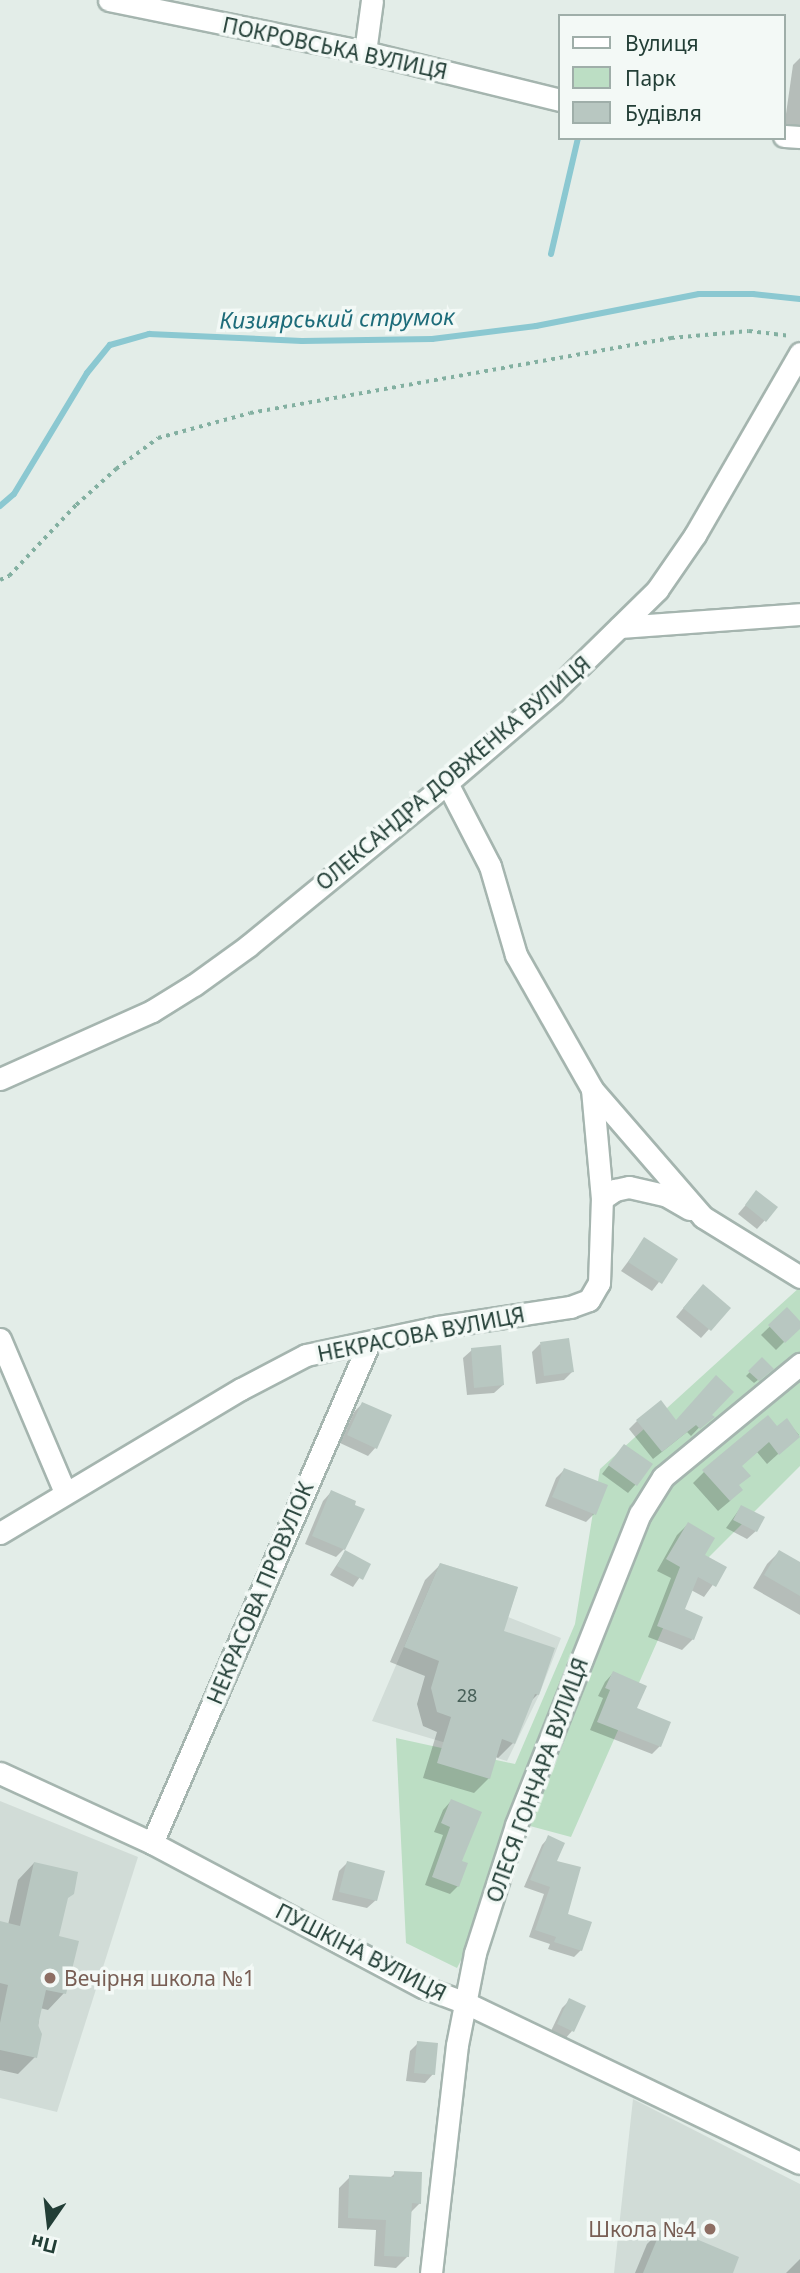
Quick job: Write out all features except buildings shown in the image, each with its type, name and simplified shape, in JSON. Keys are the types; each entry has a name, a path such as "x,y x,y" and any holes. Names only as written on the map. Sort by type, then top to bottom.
{"street":[{"name":"ПОКРОВСЬКА ВУЛИЦЯ","path":"109,0 365,52 558,100"},
{"path":"365,52 373,0"},
{"name":"ОЛЕКСАНДРА ДОВЖЕНКА ВУЛИЦЯ","path":"0,1079 152,1011 194,985 248,946 553,692 657,590 695,536 800,353"},
{"path":"620,627 800,614"},
{"path":"447,783 490,866 516,955 592,1089 703,1217"},
{"name":"НЕКРАСОВА ВУЛИЦЯ","path":"0,1533 241,1389 306,1355 438,1327 570,1307 589,1300 600,1283 602,1199 592,1089"},
{"path":"602,1199 615,1190 629,1187 665,1195 800,1277"},
{"path":"0,1339 65,1492"},
{"name":"НЕКРАСОВА ПРОВУЛОК","path":"152,1843 369,1343"},
{"name":"ОЛЕСЯ ГОНЧАРА ВУЛИЦЯ","path":"431,2273 457,2045 475,1953 516,1825 640,1514 663,1477 800,1364"},
{"name":"ПУШКІНА ВУЛИЦЯ","path":"0,1773 152,1843 423,1987 466,2003 800,2163"}],"path":[{"path":"0,580 9,576 76,505 116,468 158,438 250,413 671,338 749,331 800,336"}],"shaded area":[{"path":"440,1563 518,1587 508,1617 561,1638 539,1695 507,1761 372,1721"},
{"name":"Вечірня школа №1","path":"0,1801 138,1857 57,2112 0,2098"},
{"name":"Школа №4","path":"633,2099 800,2184 800,2273 614,2273"}],"green space":[{"path":"800,1287 800,1466 683,1583 571,1837 530,1826 457,1968 406,1943 396,1738 515,1764 575,1624 600,1469"}],"waterway":[{"path":"551,254 578,140"},
{"name":"Кизиярський струмок","path":"0,506 14,494 87,373 110,345 149,334 302,341 432,339 536,326 699,294 753,294 800,299"}],"place":[{"name":"Вечірня школа №1","path":"50,1978"},
{"name":"Школа №4","path":"710,2229"}]}
